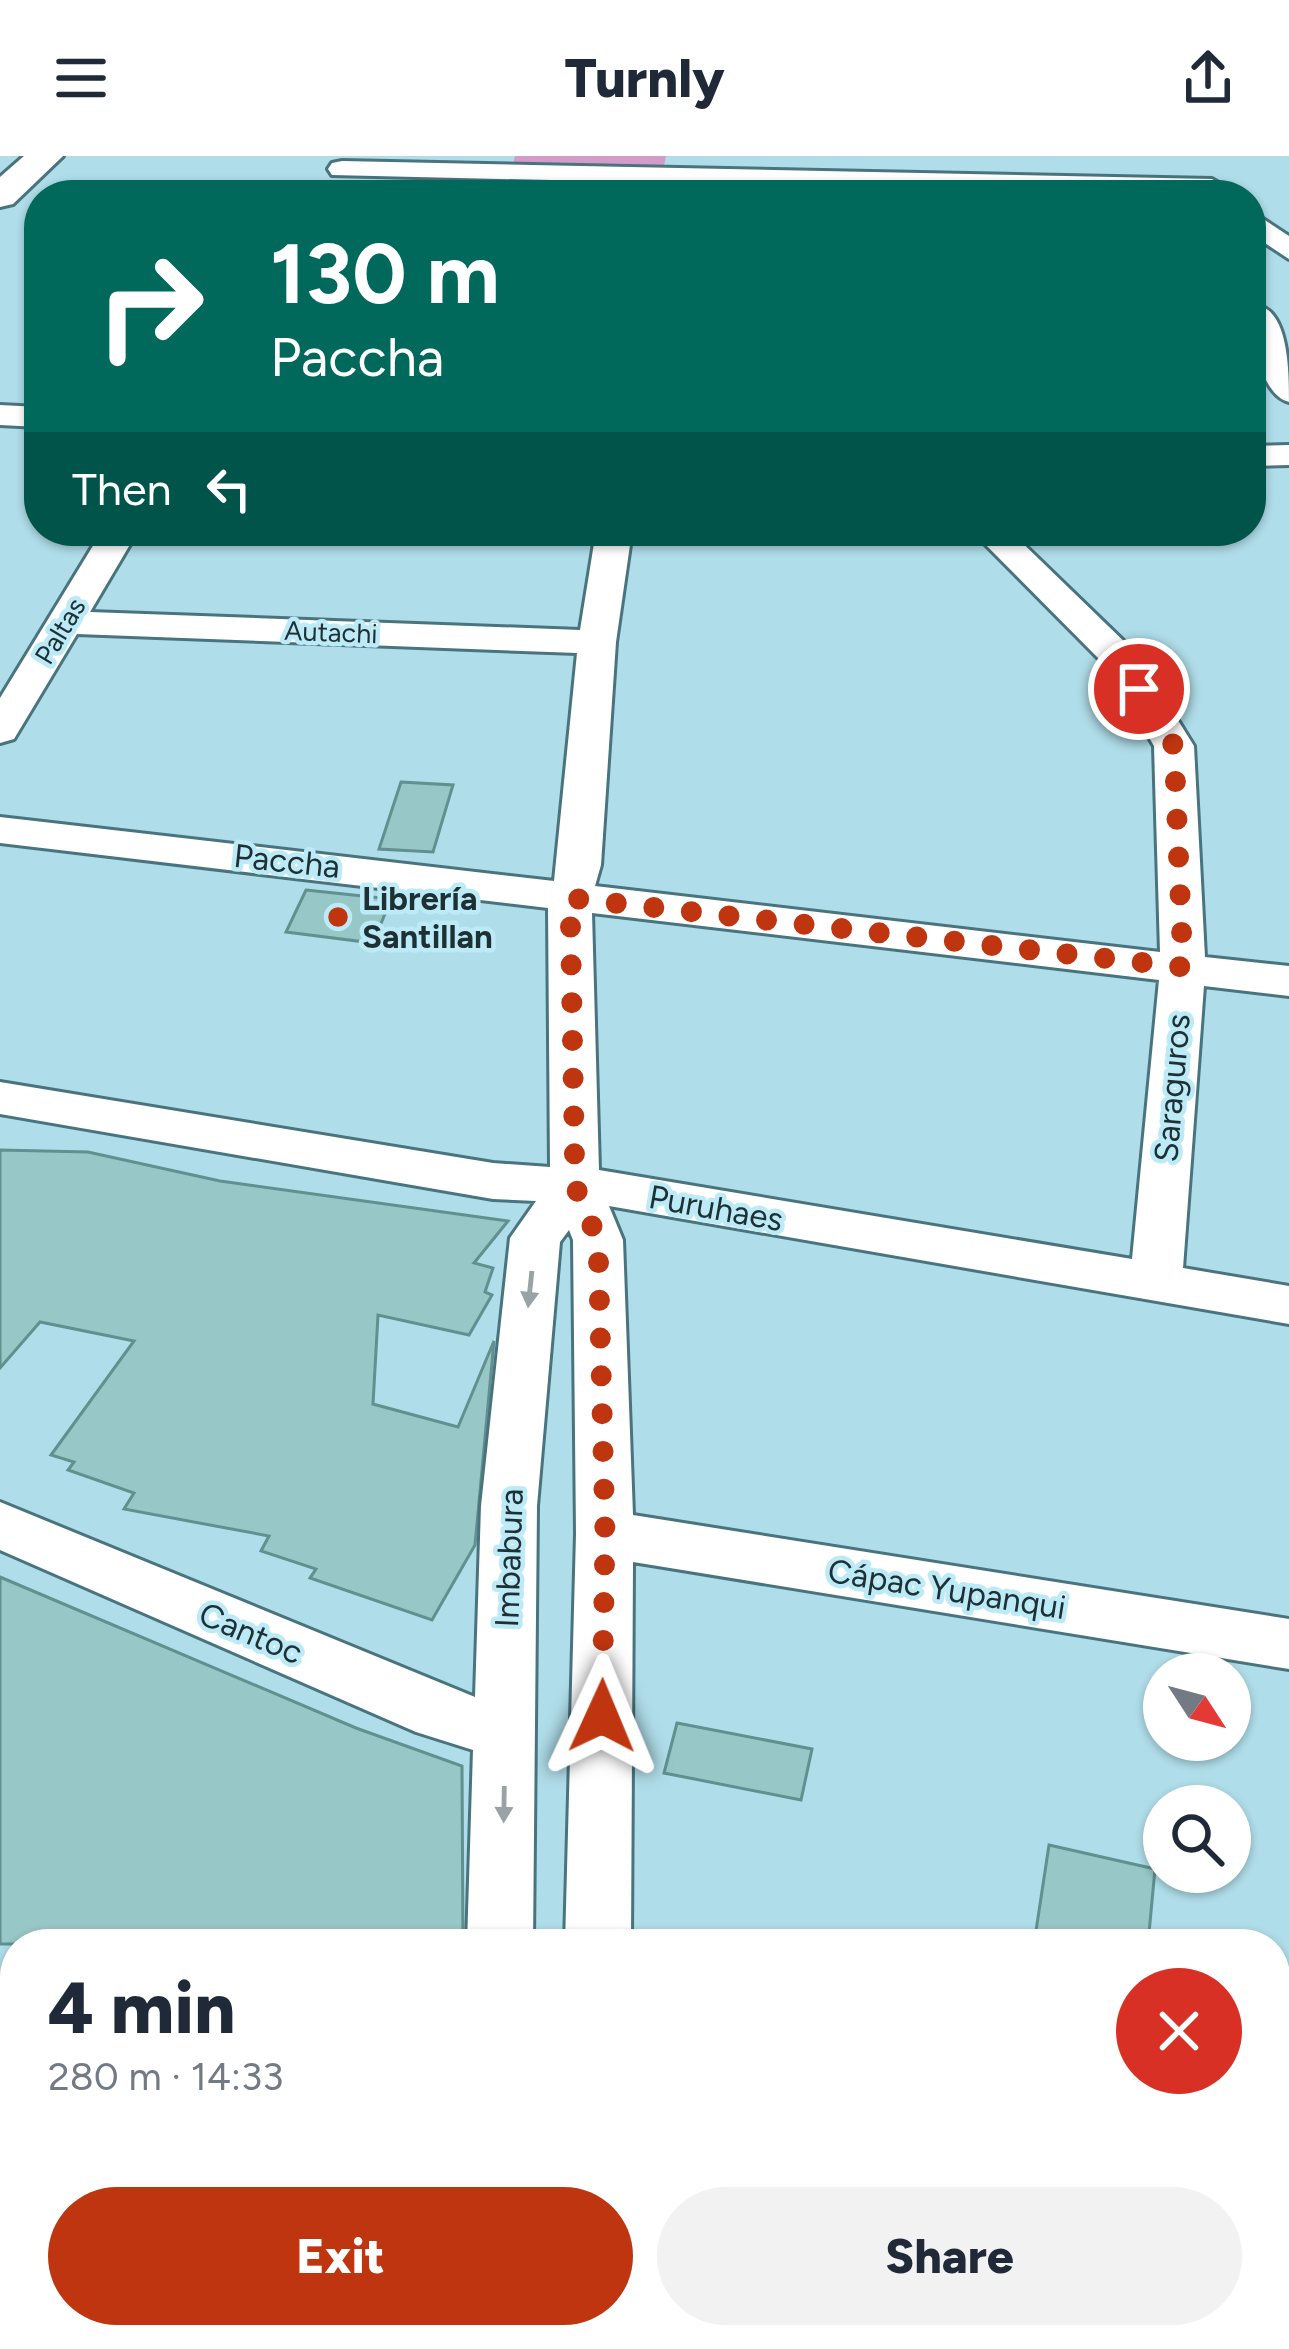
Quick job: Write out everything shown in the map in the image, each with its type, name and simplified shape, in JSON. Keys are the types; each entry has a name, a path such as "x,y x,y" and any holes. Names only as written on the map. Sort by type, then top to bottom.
{"main road":[{"path":"0,196 45,156"}],"street":[{"path":"1184,156 1206,180"},
{"path":"346,163 680,176 988,180"},
{"path":"1267,315 1289,392"},
{"name":"Paltas","path":"0,731 111,546"},
{"path":"598,1929 605,1534 598,1240 575,1186 570,898 580,865 597,642 612,546"},
{"name":"Saraguros","path":"1005,546 1122,661 1174,746 1183,967 1156,1283"},
{"name":"Autachi","path":"66,622 597,642"},
{"name":"Paccha","path":"0,830 1289,981"},
{"name":"Puruhaes","path":"0,1098 494,1181 575,1186 1289,1304"},
{"name":"Imbabura","path":"500,1929 508,1506 535,1238 575,1186"},
{"name":"Cantoc","path":"0,1526 438,1713 506,1733"},
{"name":"Cápac Yupanqui","path":"605,1534 1289,1644"}],"shaded area":[{"path":"515,156 666,156 661,180 509,180"}],"building":[{"path":"401,782 453,785 433,852 379,849"},
{"name":"Librería Santillan","path":"306,890 391,899 373,943 286,932"},
{"path":"0,1150 88,1152 220,1181 508,1221 474,1263 493,1268 485,1292 492,1295 469,1335 378,1315 373,1404 458,1427 494,1341 475,1545 432,1620 310,1578 316,1569 261,1551 269,1536 124,1509 134,1493 68,1470 74,1462 51,1455 134,1341 40,1322 0,1368"},
{"path":"0,1577 356,1728 462,1766 463,1929 0,1929"},
{"path":"677,1723 812,1749 801,1800 664,1773"},
{"path":"1049,1845 1143,1866 1143,1893 1153,1893 1149,1929 1036,1929"}],"place":[{"name":"Librería Santillan","path":"338,917"}],"route":[{"path":"602,1716 605,1534 598,1240 575,1186 570,898 1183,967 1174,746 1139,689"}]}
